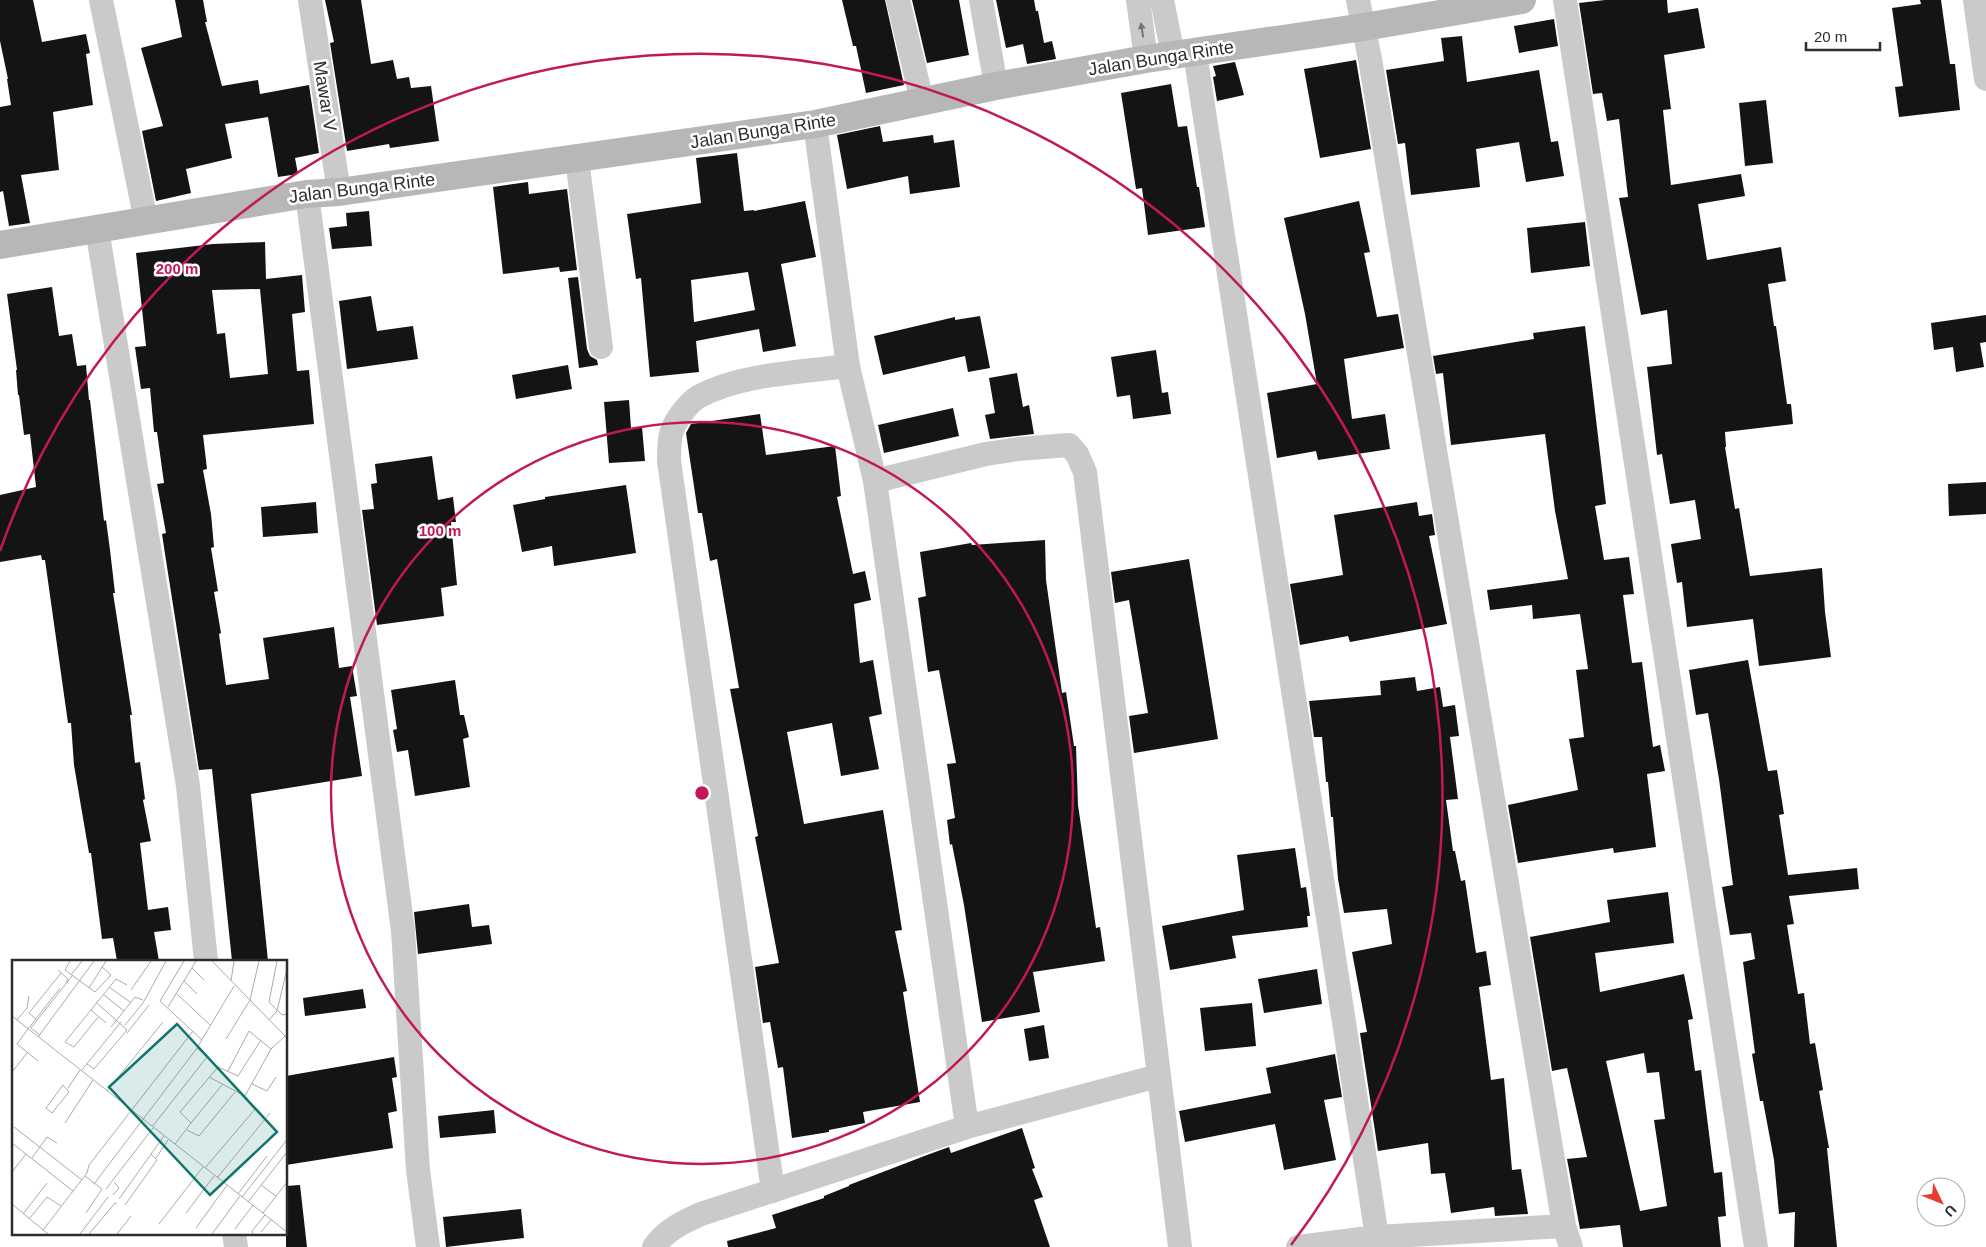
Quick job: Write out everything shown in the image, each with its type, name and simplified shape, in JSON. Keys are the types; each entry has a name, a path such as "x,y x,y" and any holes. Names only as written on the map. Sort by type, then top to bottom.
{"street":[{"path":"101,0 146,221"},
{"name":"Mawar V","path":"310,0 339,192"},
{"path":"898,0 922,101"},
{"path":"981,0 996,86"},
{"path":"1138,0 1146,59"},
{"path":"1162,0 1184,54 1377,1236"},
{"path":"1298,1247 1377,1236 1567,1236 1358,0"},
{"name":"Jalan Bunga Rinte","path":"0,244 307,194 339,192 815,124 996,86 1146,59 1364,27 1522,0"},
{"path":"1565,0 1756,1247"},
{"path":"1975,0 1986,80"},
{"path":"815,124 848,366 875,481 967,1127"},
{"path":"577,159 601,347"},
{"path":"307,194 403,931 418,1170 428,1247"},
{"path":"98,228 188,786 206,960"},
{"path":"773,1191 669,462 670,443 671,433 689,405 696,398 723,386 757,378 848,366"},
{"path":"875,481 986,454 1018,449 1069,445 1077,454 1084,472 1180,1247"},
{"path":"654,1247 673,1227 700,1214 967,1127 1158,1076"},
{"path":"234,1234 236,1247"}],"building":[{"path":"0,0 33,0 42,42 86,34 90,53 86,54 93,105 53,112 59,170 21,175 30,223 9,226 3,191 0,192 0,107 11,105 0,41"},
{"path":"175,0 203,0 207,22 205,22 222,86 258,80 260,94 309,85 319,153 295,158 298,174 278,177 268,117 225,124 232,158 186,169 191,193 156,201 142,131 163,126 141,48 182,37"},
{"path":"325,0 361,0 371,64 393,60 397,79 409,77 411,88 431,86 439,141 390,148 389,144 347,151 330,43 334,42"},
{"path":"842,0 885,0 904,85 866,93 856,46 853,46"},
{"path":"912,0 959,0 969,55 927,63"},
{"path":"996,0 1034,0 1044,43 1052,41 1056,59 1027,64 1023,44 1006,48"},
{"path":"1605,0 1667,0 1668,13 1698,8 1705,48 1664,55 1671,109 1663,110 1671,185 1741,174 1745,196 1698,204 1707,260 1781,247 1786,281 1768,284 1787,404 1791,404 1793,424 1725,432 1725,447 1735,509 1739,508 1750,576 1822,568 1831,657 1759,666 1753,619 1687,627 1682,582 1677,583 1671,544 1701,539 1695,500 1670,504 1662,454 1657,455 1647,367 1672,364 1667,310 1641,315 1619,198 1628,197 1619,119 1607,121 1602,93 1593,94 1579,3"},
{"path":"1920,0 1941,0 1950,64 1955,64 1960,110 1899,117 1895,87 1903,86 1892,8 1921,4"},
{"path":"1554,19 1558,46 1519,53 1514,26"},
{"path":"1462,36 1467,82 1539,70 1551,142 1558,141 1564,176 1526,182 1519,142 1476,149 1480,187 1411,195 1405,143 1398,144 1386,70 1444,61 1441,38"},
{"path":"1356,60 1371,149 1320,158 1304,69"},
{"path":"1235,62 1244,95 1217,101 1213,77 1216,76 1213,66"},
{"path":"1171,84 1178,127 1187,126 1205,227 1148,235 1142,188 1136,189 1121,93"},
{"path":"1766,100 1773,163 1745,166 1739,103"},
{"path":"880,126 883,142 933,135 934,143 954,140 960,187 910,194 908,176 847,189 837,135"},
{"path":"737,153 744,211 754,211 805,201 816,257 781,264 796,346 763,352 759,329 696,341 699,372 650,377 641,278 636,279 627,214 701,203 696,158","holes":["748,272 755,310 694,322 691,280"]},
{"path":"528,182 529,194 567,189 577,270 560,272 559,267 503,274 493,187"},
{"path":"1359,201 1370,252 1364,253 1377,317 1398,314 1404,348 1344,359 1352,419 1385,414 1390,449 1318,460 1316,451 1277,458 1267,393 1317,384 1305,314 1284,218"},
{"path":"369,211 372,246 332,249 329,228 347,226 346,213"},
{"path":"1585,222 1590,266 1531,273 1527,228"},
{"path":"265,242 266,279 302,275 305,312 292,314 297,371 309,370 314,424 203,435 207,469 203,470 211,514 214,547 211,548 218,591 214,592 221,633 219,634 226,685 269,679 263,638 334,627 339,668 352,666 357,696 350,697 362,776 251,794 268,960 232,960 212,769 199,770 162,534 166,533 157,484 164,483 157,432 154,432 150,388 141,389 135,347 146,346 136,253 213,244","holes":["260,289 268,374 230,378 225,333 217,334 212,290"]},
{"path":"578,277 587,349 590,356 597,360 598,365 579,368 568,278"},
{"path":"52,287 59,336 72,334 77,366 86,365 104,521 106,520 110,550 115,593 113,593 132,715 130,715 135,763 140,762 145,799 143,800 151,841 140,843 148,910 168,907 171,930 154,932 159,960 117,960 113,938 102,939 91,853 89,853 74,765 71,723 68,723 45,560 42,560 41,555 0,562 0,495 36,487 30,434 24,435 7,294"},
{"path":"371,296 377,331 413,326 418,359 347,369 339,301"},
{"path":"1986,315 1986,342 1980,343 1984,367 1956,372 1953,347 1934,350 1931,323"},
{"path":"980,316 990,368 968,372 965,356 883,375 874,336 955,317 955,320"},
{"path":"1585,326 1606,504 1595,506 1604,560 1629,557 1634,594 1623,595 1632,663 1642,662 1653,747 1660,745 1665,771 1647,774 1656,847 1614,853 1613,848 1518,863 1508,805 1578,790 1569,739 1584,737 1576,670 1588,669 1580,614 1533,619 1532,605 1490,610 1487,590 1568,579 1555,511 1545,434 1451,445 1443,373 1436,374 1433,356 1534,339 1533,333"},
{"path":"1156,350 1162,393 1168,392 1171,414 1133,419 1130,395 1117,397 1111,357"},
{"path":"568,365 572,389 516,399 512,375"},
{"path":"1017,373 1023,407 1029,405 1034,434 990,439 985,415 995,413 989,378"},
{"path":"629,400 631,428 642,427 645,461 609,463 604,402"},
{"path":"953,408 959,436 884,453 878,425"},
{"path":"760,414 766,455 835,446 841,496 837,497 853,574 865,571 871,600 854,604 860,663 873,660 882,714 869,717 879,769 841,776 832,723 787,732 804,824 883,810 902,930 895,931 907,991 903,992 920,1102 863,1112 865,1123 829,1130 829,1132 792,1138 783,1067 778,1068 770,1022 763,1023 755,967 779,963 755,837 758,836 730,689 739,688 717,559 710,561 702,513 698,513 686,433 691,424"},
{"path":"432,456 438,500 453,497 456,522 451,522 457,585 441,588 444,616 377,625 362,510 374,509 371,484 377,483 375,464"},
{"path":"1986,482 1986,514 1949,516 1948,484"},
{"path":"626,485 636,553 554,566 552,546 522,552 513,505 545,499 545,497"},
{"path":"316,502 318,533 263,537 261,507"},
{"path":"1417,502 1419,516 1432,514 1435,535 1429,536 1447,624 1350,642 1348,636 1300,645 1290,584 1343,575 1334,515"},
{"path":"1045,540 1046,580 1062,693 1066,692 1074,746 1076,746 1078,805 1096,928 1100,927 1105,961 1033,972 1040,1012 982,1022 964,905 952,844 950,845 947,820 955,818 947,764 956,763 939,670 928,672 918,598 926,596 920,552 971,543 972,545"},
{"path":"1189,559 1218,739 1134,753 1129,716 1148,713 1129,600 1115,603 1111,572"},
{"path":"1748,660 1768,771 1777,770 1784,814 1779,815 1788,875 1857,868 1859,889 1789,896 1794,924 1787,925 1798,994 1804,993 1810,1044 1815,1043 1823,1090 1819,1091 1829,1148 1827,1148 1837,1247 1794,1247 1795,1212 1779,1214 1774,1160 1763,1101 1760,1101 1752,1054 1755,1053 1743,962 1755,959 1751,933 1730,935 1722,887 1733,885 1719,779 1708,713 1696,715 1689,670"},
{"path":"1415,677 1417,691 1440,687 1443,707 1455,705 1459,736 1450,737 1458,799 1446,800 1453,851 1455,851 1461,881 1465,880 1476,953 1486,951 1491,985 1479,987 1491,1080 1504,1078 1512,1170 1521,1169 1528,1214 1495,1216 1494,1207 1451,1213 1445,1173 1431,1174 1428,1143 1378,1151 1360,1033 1367,1032 1352,952 1392,944 1387,909 1344,913 1338,879 1333,817 1331,817 1328,782 1326,782 1322,737 1314,737 1309,701 1381,695 1380,681"},
{"path":"455,680 460,715 464,715 469,737 463,739 470,787 415,796 408,750 397,752 393,730 397,729 391,690"},
{"path":"1295,848 1301,888 1306,887 1310,916 1307,916 1308,927 1232,936 1236,958 1170,970 1162,926 1244,910 1237,855"},
{"path":"1668,892 1674,943 1595,953 1600,992 1684,974 1693,1019 1688,1020 1695,1071 1701,1070 1714,1173 1722,1172 1726,1216 1718,1217 1721,1247 1623,1247 1620,1225 1580,1229 1567,1159 1587,1157 1567,1068 1552,1071 1530,937 1610,922 1607,900","holes":["1644,1053 1647,1073 1659,1072 1665,1119 1654,1120 1667,1206 1640,1211 1606,1061"]},
{"path":"469,904 472,927 489,925 492,944 418,954 414,912"},
{"path":"1317,969 1322,1004 1264,1013 1258,979"},
{"path":"363,989 366,1008 305,1016 303,998"},
{"path":"1252,1003 1256,1046 1205,1051 1200,1008"},
{"path":"1044,1025 1049,1058 1029,1061 1024,1029"},
{"path":"1335,1054 1342,1097 1324,1100 1336,1160 1284,1170 1275,1124 1185,1142 1179,1111 1271,1093 1266,1068"},
{"path":"394,1057 397,1077 392,1078 397,1111 388,1113 393,1148 288,1165 288,1076"},
{"path":"494,1110 496,1133 440,1138 438,1116"},
{"path":"1022,1128 1035,1168 1032,1169 1043,1197 1034,1200 1050,1247 728,1247 727,1241 776,1228 772,1215 824,1198 824,1196 849,1185 949,1147 951,1153"},
{"path":"300,1185 307,1247 286,1247 286,1234 288,1234 288,1186"},
{"path":"521,1209 524,1238 446,1247 443,1217"}]}
